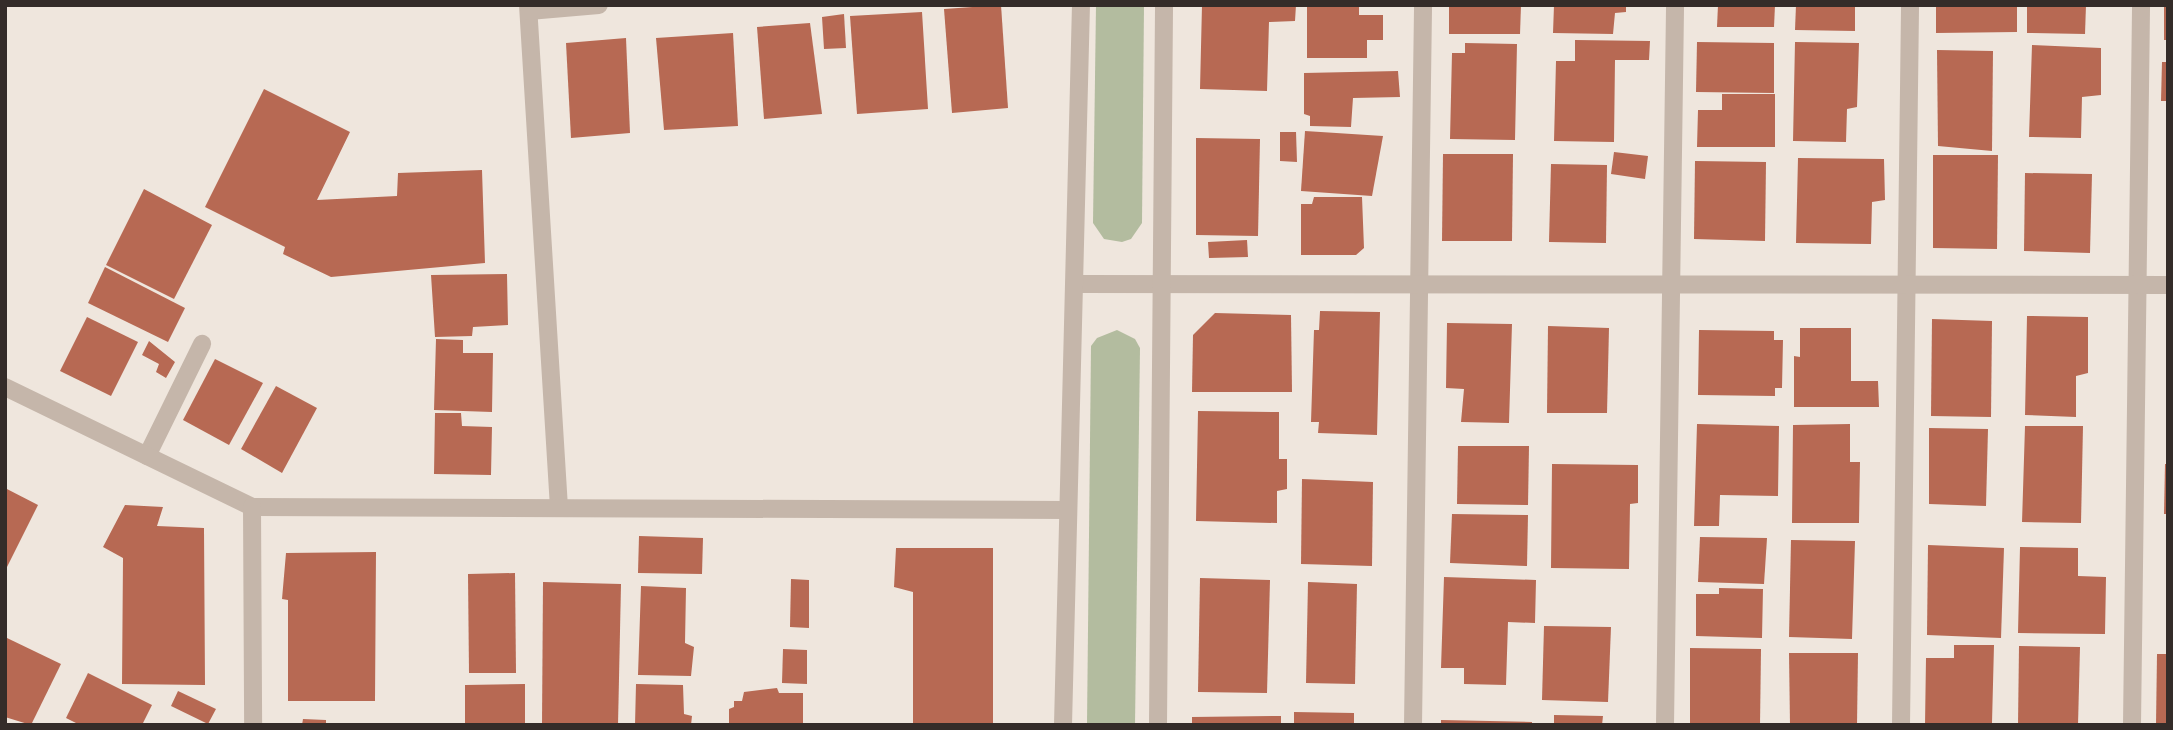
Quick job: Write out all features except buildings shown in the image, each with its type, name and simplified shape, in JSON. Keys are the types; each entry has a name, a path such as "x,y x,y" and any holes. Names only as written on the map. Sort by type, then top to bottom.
{"street":[{"path":"559,508 528,8 599,5"},
{"path":"1063,725 1066,510 1077,284 1081,5"},
{"path":"1158,725 1164,283 1164,5"},
{"path":"1413,725 1423,5"},
{"path":"1665,725 1675,5"},
{"path":"1901,725 1910,5"},
{"path":"2132,725 2141,5"},
{"path":"1077,284 2168,285"},
{"path":"147,456 202,344"},
{"path":"5,387 252,507 1066,510"},
{"path":"252,507 253,725"}],"green space":[{"path":"1096,5 1144,5 1142,223 1131,239 1122,242 1104,239 1093,223"},
{"path":"1117,330 1135,339 1140,348 1135,725 1087,725 1091,346 1097,338"}]}
